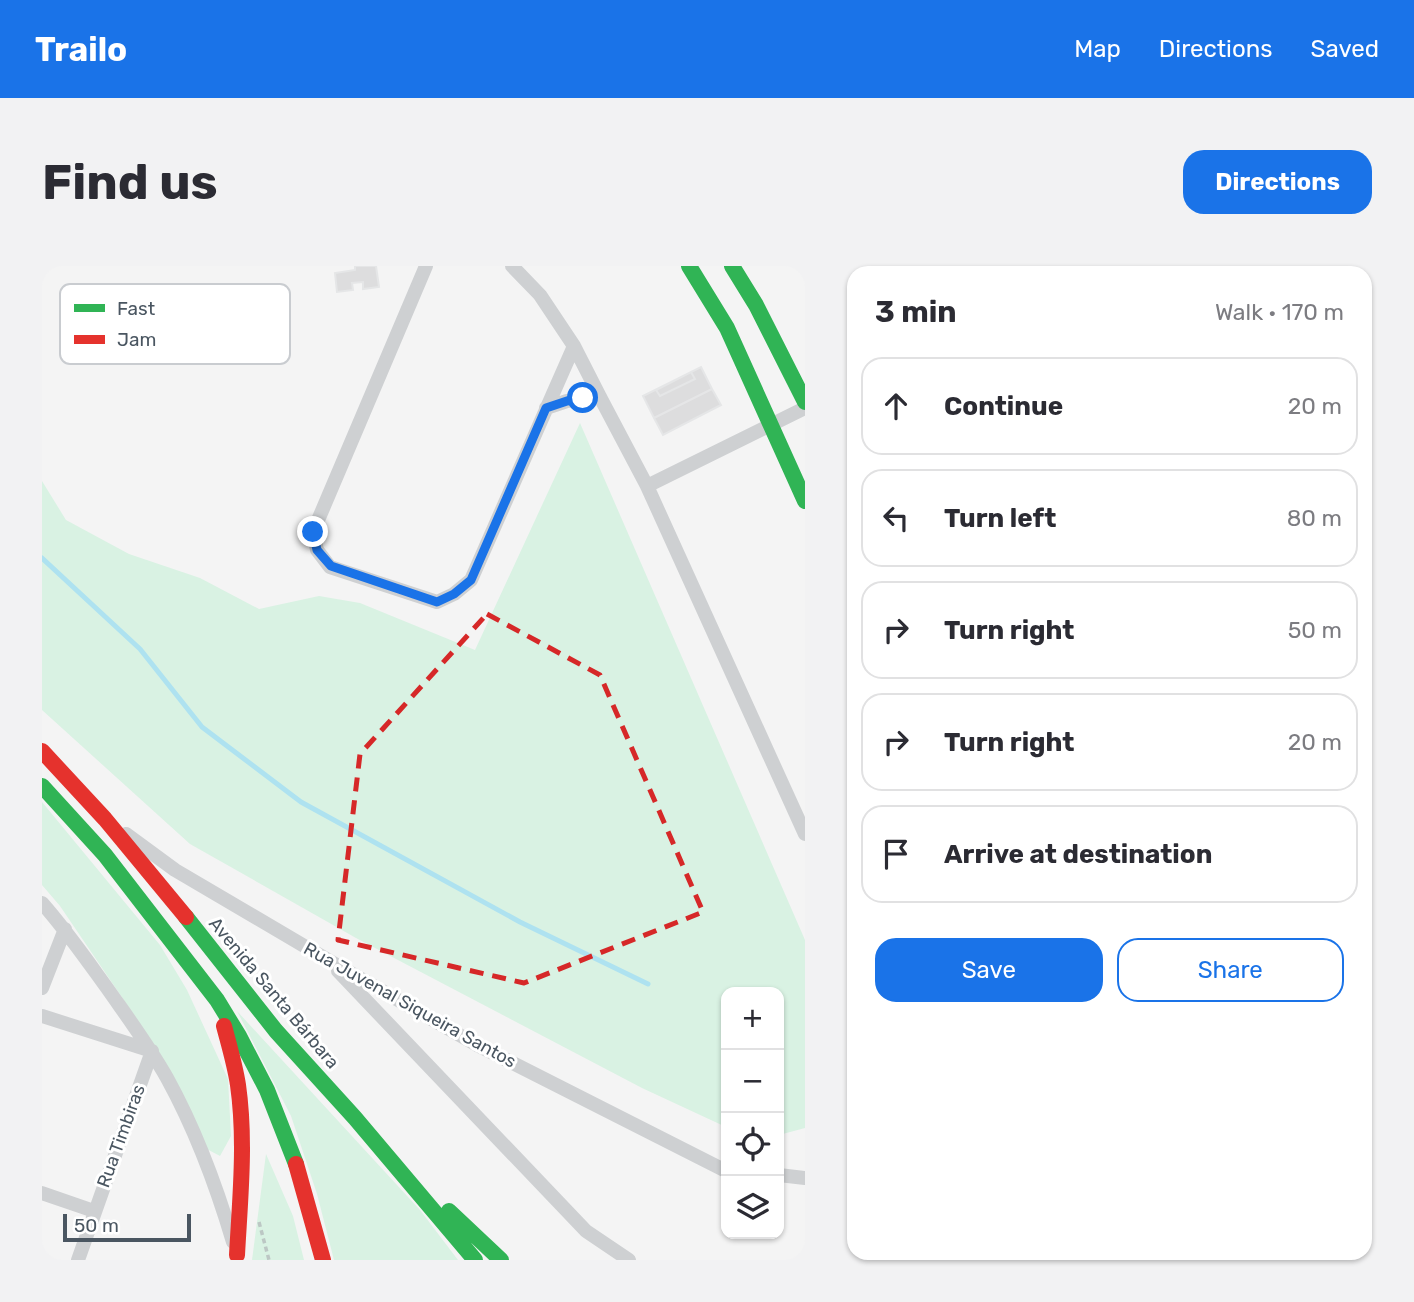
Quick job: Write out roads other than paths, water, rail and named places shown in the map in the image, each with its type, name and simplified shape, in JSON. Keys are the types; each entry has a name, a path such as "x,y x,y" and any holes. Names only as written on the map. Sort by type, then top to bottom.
{"main road":[{"path":"689,266 727,328 805,501"},
{"path":"732,266 756,305 805,402"},
{"name":"Avenida Santa Bárbara","path":"42,751 151,873 276,1031 355,1118 475,1260"},
{"path":"42,786 105,855 217,1000 255,1067 279,1119 294,1158 323,1260"},
{"path":"217,1000 240,1098 241,1160 237,1257"},
{"path":"355,1118 501,1260"}],"street":[{"path":"426,266 313,532 317,550 331,566 437,602 454,594 471,580 574,346"},
{"path":"512,266 540,295 574,346 647,486 805,834"},
{"path":"546,408 567,401 600,397"},
{"path":"647,486 805,408"},
{"name":"Rua Juvenal Siqueira Santos","path":"104,819 175,870 477,1045 721,1168"},
{"path":"42,903 65,929 152,1051 168,1080 187,1117 221,1202 237,1257"},
{"path":"42,988 65,929"},
{"path":"328,960 586,1231 629,1260"},
{"path":"42,1016 152,1051"},
{"name":"Rua Timbiras","path":"78,1260 152,1051"},
{"path":"784,1176 805,1178"},
{"path":"42,1193 94,1211"}],"waterway":[{"path":"42,558 140,649 202,727 301,802 520,922 648,984"}]}
